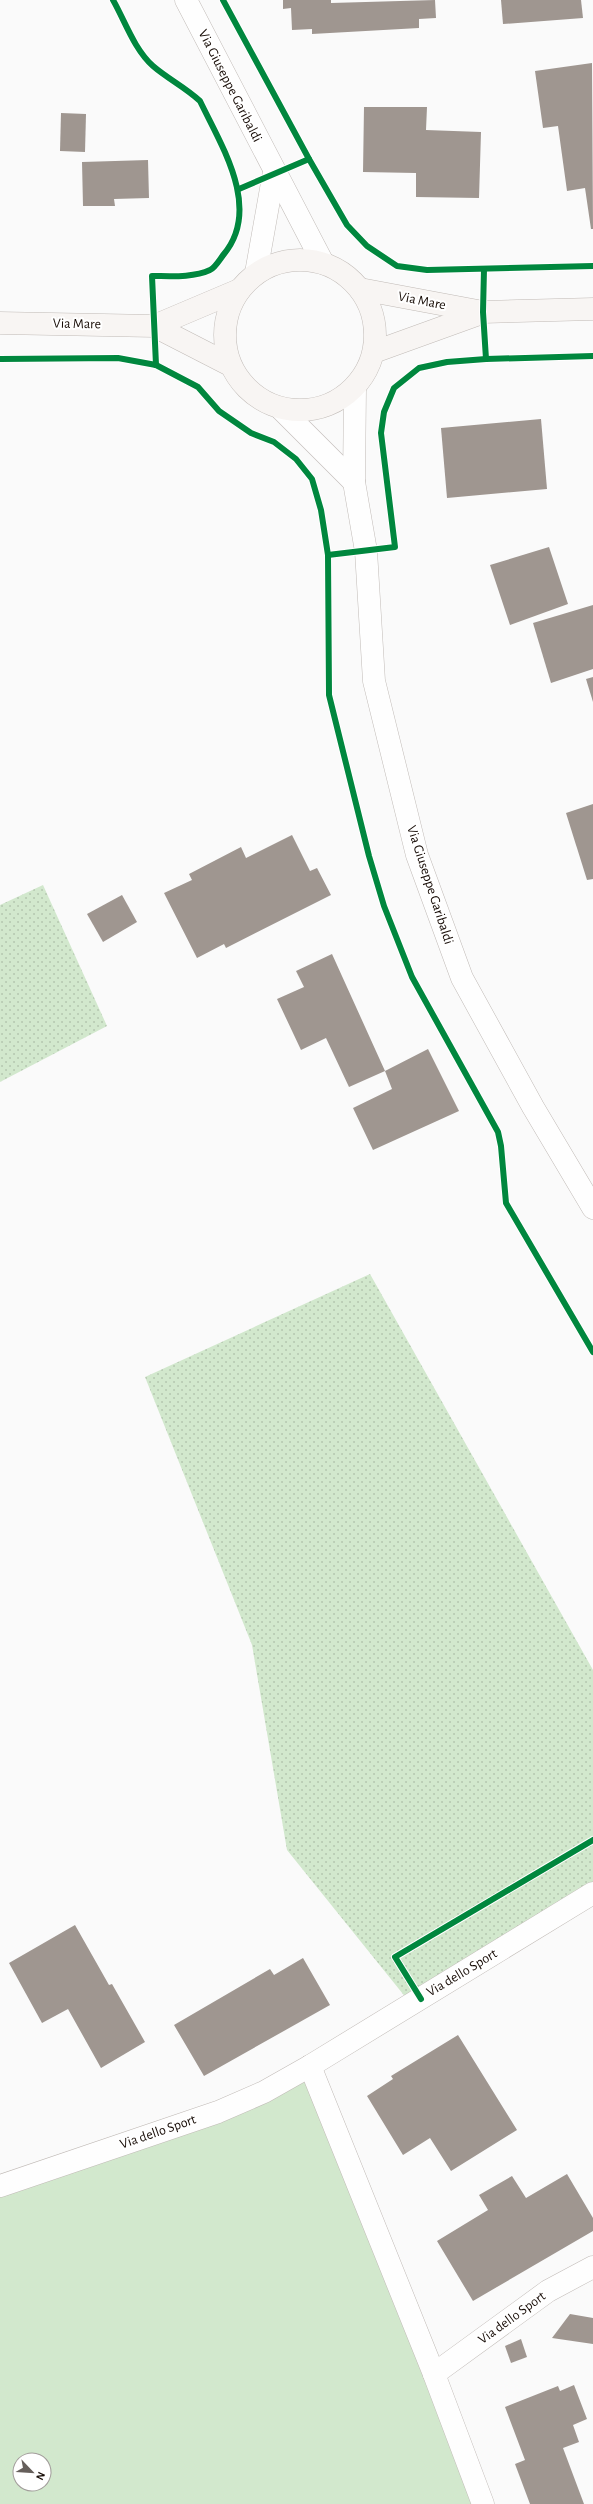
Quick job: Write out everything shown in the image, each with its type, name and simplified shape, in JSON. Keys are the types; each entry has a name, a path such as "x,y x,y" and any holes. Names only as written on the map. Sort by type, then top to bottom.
{"main road":[{"name":"Via Mare","path":"300,260 323,263 344,273 360,289 371,308 375,330 374,352 367,371 355,388 339,400 320,408 300,411 281,409 259,400 242,385 230,365 224,340 227,314 239,290 256,273 277,263 300,260"},
{"name":"Via Mare","path":"360,289 483,312 593,309"},
{"name":"Via Mare","path":"0,322 154,326 239,290"},
{"name":"Via Mare","path":"374,352 483,312"},
{"name":"Via Mare","path":"154,326 230,365"}],"street":[{"name":"Via Giuseppe Garibaldi","path":"186,0 274,172 323,263"},
{"path":"256,273 274,172"},
{"name":"Via Giuseppe Garibaldi","path":"355,388 354,482 366,551 374,681 417,855 462,978 533,1107 593,1208"},
{"path":"281,409 354,482"},
{"name":"Via dello Sport","path":"0,2186 218,2112 264,2092 310,2066 593,1893"},
{"path":"310,2066 434,2374 483,2504"},
{"name":"Via dello Sport","path":"434,2374 548,2291 593,2267"}],"green space":[{"path":"43,885 107,1026 0,1082 0,905"},
{"path":"370,1274 593,1670 593,1893 411,2004 287,1850 252,1645 145,1377"},
{"path":"310,2066 483,2504 0,2504 0,2186"}],"building":[{"path":"283,0 331,0 331,3 435,0 436,18 419,19 419,28 312,34 312,29 292,30 291,8 283,9"},
{"path":"501,0 581,0 583,18 503,24"},
{"path":"592,63 593,229 591,229 585,188 567,191 558,126 543,128 535,71"},
{"path":"364,107 427,107 426,130 481,132 479,198 416,197 416,173 363,172"},
{"path":"61,113 86,114 85,152 60,151"},
{"path":"148,160 149,198 114,199 115,206 83,206 82,162"},
{"path":"541,419 547,489 447,498 441,428"},
{"path":"549,547 568,604 510,625 490,565"},
{"path":"593,605 593,669 551,683 533,623"},
{"path":"593,677 593,702 586,679"},
{"path":"593,804 593,879 587,880 566,813"},
{"path":"292,835 310,871 317,868 331,895 226,948 224,944 197,958 164,893 192,880 189,874 241,847 246,858"},
{"path":"122,895 137,922 103,942 87,914"},
{"path":"332,954 385,1071 349,1087 326,1038 301,1050 277,999 304,987 296,971"},
{"path":"428,1049 459,1111 373,1150 353,1108 392,1089 385,1071"},
{"path":"75,1925 109,1985 112,1984 145,2042 101,2068 68,2009 42,2023 9,1963"},
{"path":"303,1958 330,2005 204,2076 174,2025 270,1969 274,1975"},
{"path":"458,2035 517,2130 451,2171 430,2138 403,2155 367,2096 393,2079 391,2076"},
{"path":"567,2174 593,2218 593,2231 473,2301 437,2241 488,2210 479,2195 512,2176 526,2198"},
{"path":"570,2314 593,2318 593,2344 552,2338"},
{"path":"521,2339 527,2357 511,2363 505,2346"},
{"path":"574,2385 587,2419 573,2425 579,2442 563,2448 584,2504 530,2504 515,2464 525,2460 505,2407 558,2386 560,2391"}],"cycle path":[{"path":"113,0 135,43 146,59 159,71 200,101 227,157 239,197 239,217 235,236 214,267 203,273 173,276 152,276 156,365"},
{"path":"223,0 309,159 347,225 367,246 397,266 427,270 593,266"},
{"path":"239,189 309,159"},
{"path":"484,269 483,312 486,359"},
{"path":"328,555 395,547 381,433 384,412 394,388 419,368 447,362 486,359 593,356"},
{"path":"0,359 118,358 156,365 198,387 219,411 251,433 274,442 296,459 312,479 321,510 328,555 329,695 369,856 384,906 412,977 498,1132 501,1146 506,1203 593,1352"},
{"path":"421,1999 395,1957 593,1840"}]}
